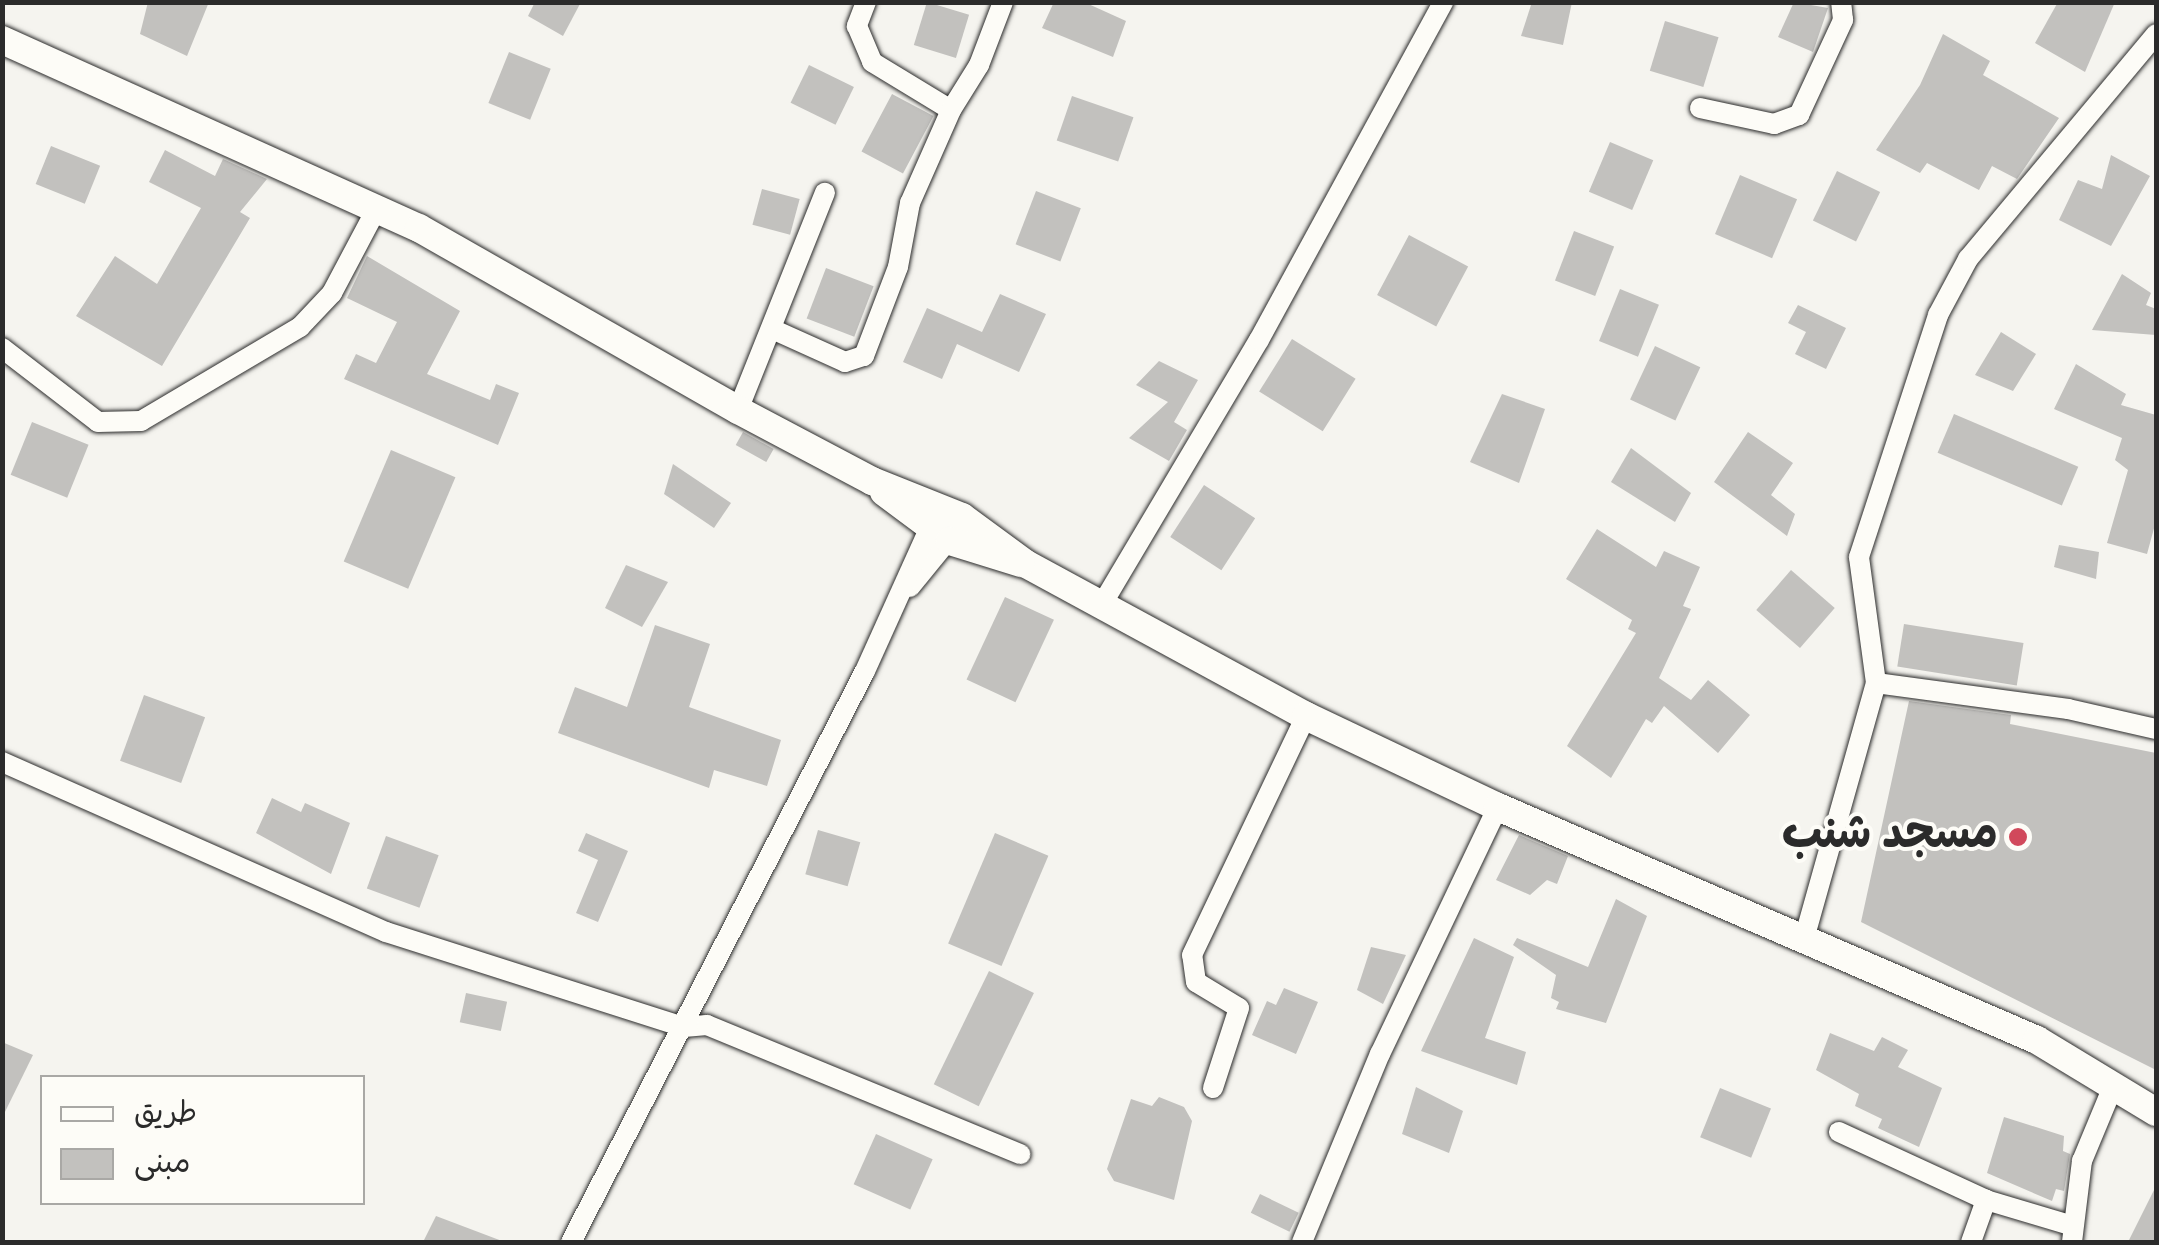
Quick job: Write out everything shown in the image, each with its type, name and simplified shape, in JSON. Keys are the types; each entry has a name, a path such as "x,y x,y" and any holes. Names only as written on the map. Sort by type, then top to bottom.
{"street":[{"path":"866,2 857,26 859,44 872,62 951,110"},
{"path":"772,329 845,362 864,356 898,267 903,222 951,110 979,66 1003,2"},
{"path":"1100,606 1259,340 1442,2"},
{"path":"1700,108 1774,124 1799,115 1839,30 1841,2"},
{"path":"1804,939 1876,682 1860,595 1860,558 1938,315 2002,215 2156,34"},
{"path":"2,40 377,208 738,410 1306,716 1498,807 2037,1040 2156,1112"},
{"path":"738,410 825,193"},
{"path":"2,348 98,422 141,421 300,327 332,293 377,208"},
{"path":"571,1242 902,597 945,523"},
{"path":"1876,682 2068,709 2156,729"},
{"path":"1212,1088 1239,1008 1235,1000 1196,982 1192,955 1306,716"},
{"path":"2,762 386,932 684,1027 707,1025 1020,1154"},
{"path":"1302,1242 1380,1054 1498,807"},
{"path":"1839,1132 1986,1200 2072,1234 2090,1136 2114,1084"},
{"path":"1971,1242 1986,1200"}],"building":[{"path":"148,2 209,2 187,56 140,34"},
{"path":"535,2 581,2 563,36 528,16"},
{"path":"927,2 969,15 956,58 914,45"},
{"path":"1054,2 1084,2 1126,21 1113,57 1042,28"},
{"path":"1532,2 1572,2 1563,45 1521,36"},
{"path":"1794,2 1828,8 1813,52 1778,37"},
{"path":"2058,2 2115,2 2085,72 2035,43"},
{"path":"1665,21 1719,37 1703,87 1650,71"},
{"path":"1943,34 1990,61 1983,75 2059,118 2017,179 1992,166 1979,190 1927,163 1920,173 1876,150 1920,85"},
{"path":"509,52 551,69 530,120 488,103"},
{"path":"809,65 854,87 836,125 791,103"},
{"path":"892,94 933,116 903,173 861,151"},
{"path":"1072,96 1133,117 1118,162 1057,140"},
{"path":"1610,142 1653,160 1632,210 1589,192"},
{"path":"51,146 100,166 85,204 36,184"},
{"path":"165,150 215,176 223,159 267,179 240,212 250,218 162,366 76,316 115,256 157,284 201,208 149,182"},
{"path":"2111,155 2150,176 2111,246 2059,220 2078,180 2102,189"},
{"path":"1837,171 1880,192 1856,241 1813,220"},
{"path":"1740,175 1797,199 1772,258 1715,234"},
{"path":"762,189 800,199 790,235 752,225"},
{"path":"1036,191 1081,208 1060,261 1016,244"},
{"path":"1574,231 1614,246 1595,296 1555,280"},
{"path":"1409,235 1468,266 1436,326 1377,295"},
{"path":"367,256 460,311 427,374 490,400 496,384 519,393 498,445 344,379 356,354 376,363 397,322 347,298"},
{"path":"826,268 874,286 854,337 807,318"},
{"path":"2122,274 2151,293 2146,305 2156,309 2156,335 2092,330"},
{"path":"1620,289 1659,305 1638,357 1599,341"},
{"path":"1000,294 1046,314 1019,372 957,344 942,379 903,362 927,308 982,332"},
{"path":"1798,305 1846,328 1826,369 1795,354 1806,332 1788,323"},
{"path":"2001,332 2036,354 2013,391 1975,375"},
{"path":"1292,339 1356,379 1323,431 1259,392"},
{"path":"1655,346 1700,367 1675,421 1630,399"},
{"path":"1159,361 1198,380 1174,422 1187,430 1169,461 1129,438 1168,402 1136,385"},
{"path":"2076,364 2126,394 2121,405 2156,415 2156,521 2147,554 2107,543 2128,470 2115,460 2122,438 2054,409"},
{"path":"1502,394 1545,409 1519,483 1470,462"},
{"path":"1954,414 2078,467 2062,505 1938,453"},
{"path":"32,422 89,445 67,498 11,475"},
{"path":"743,432 774,449 766,462 736,445"},
{"path":"1748,432 1793,463 1771,495 1795,514 1787,536 1714,482"},
{"path":"1631,448 1691,493 1675,522 1611,482"},
{"path":"391,450 455,477 408,589 344,561"},
{"path":"673,464 731,503 714,528 664,494"},
{"path":"1204,485 1255,518 1221,570 1170,537"},
{"path":"1597,529 1656,567 1664,551 1700,567 1683,606 1691,609 1659,678 1691,700 1708,680 1750,715 1718,753 1664,706 1652,723 1646,719 1611,778 1567,746 1636,633 1628,629 1632,620 1566,579"},
{"path":"2059,545 2099,552 2096,579 2054,567"},
{"path":"626,565 668,582 642,627 605,608"},
{"path":"1791,570 1835,608 1800,648 1756,610"},
{"path":"1005,597 1054,620 1015,702 967,679"},
{"path":"1904,624 2024,643 2017,685 1897,666"},
{"path":"655,625 710,644 689,707 781,740 767,786 714,770 709,788 558,733 575,687 627,707"},
{"path":"144,695 205,717 181,783 120,761"},
{"name":"مسجد شنب","path":"1909,701 2011,715 2010,724 2156,753 2156,1070 1861,922"},
{"path":"272,798 301,812 305,803 350,823 331,874 256,833"},
{"path":"818,830 860,842 848,886 805,874"},
{"path":"586,833 628,851 598,922 576,913 598,860 578,851"},
{"path":"995,833 1048,856 1002,966 948,943"},
{"path":"1519,835 1568,856 1557,884 1547,880 1530,895 1496,880"},
{"path":"386,836 439,855 419,908 367,889"},
{"path":"1616,899 1647,916 1606,1023 1556,1009 1559,1002 1551,998 1556,975 1513,945 1517,938 1588,967"},
{"path":"1474,938 1514,957 1485,1038 1526,1052 1517,1085 1421,1051"},
{"path":"1371,947 1406,955 1383,1004 1357,990"},
{"path":"989,971 1034,993 979,1106 934,1084"},
{"path":"1284,988 1318,1002 1296,1054 1252,1035 1267,1001 1276,1005"},
{"path":"466,993 507,1002 501,1031 460,1022"},
{"path":"1830,1033 1874,1051 1882,1037 1908,1050 1898,1067 1942,1088 1919,1147 1878,1128 1882,1119 1855,1106 1859,1094 1816,1070"},
{"path":"2,1042 33,1055 2,1118"},
{"path":"1416,1087 1463,1111 1449,1153 1402,1134"},
{"path":"1720,1088 1771,1109 1751,1158 1700,1137"},
{"path":"1159,1097 1184,1107 1192,1121 1174,1200 1114,1181 1107,1169 1131,1099 1152,1106"},
{"path":"2004,1117 2064,1136 2063,1151 2070,1154 2064,1191 2056,1189 2052,1201 1987,1173"},
{"path":"876,1134 933,1159 910,1209 854,1184"},
{"path":"2156,1186 2156,1242 2128,1242"},
{"path":"1260,1194 1299,1213 1289,1232 1251,1213"},
{"path":"436,1216 502,1241 502,1242 423,1242"}],"place":[{"name":"مسجد شنب","path":"2018,837"}]}
